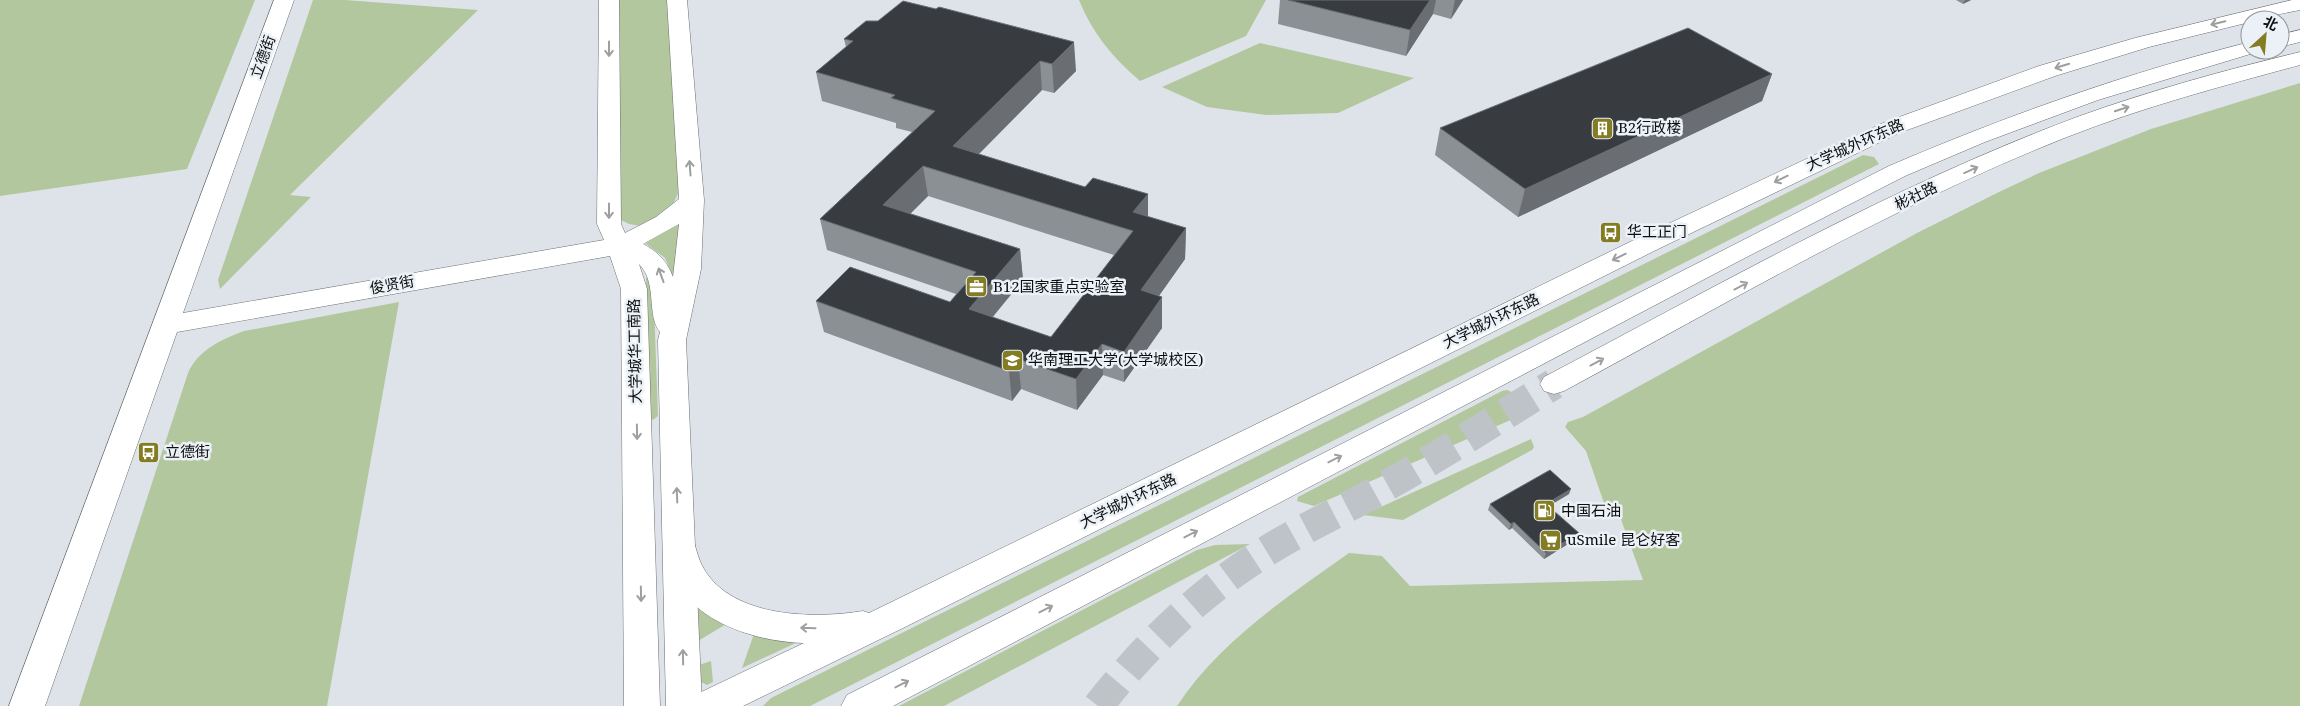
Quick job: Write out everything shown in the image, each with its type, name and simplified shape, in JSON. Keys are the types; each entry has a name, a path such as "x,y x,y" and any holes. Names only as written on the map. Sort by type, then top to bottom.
{"main road":[{"name":"立德街","path":"27,706 284,0"},
{"name":"大学城华工南路","path":"609,0 609,224 628,268 634,288 642,706"},
{"path":"672,340 688,269 692,200 677,0"},
{"name":"大学城外环东路","path":"707,706 891,618 1653,241 1858,142 1999,87 2111,52 2300,4"},
{"path":"859,706 1722,259 1904,168 2042,112 2154,75 2240,51"},
{"path":"2111,52 2105,57 2115,68 2140,76 2154,75"},
{"name":"彬社路","path":"1554,384 1867,220 2037,141 2134,105 2300,58"},
{"path":"1858,142 1890,155 1904,168"},
{"name":"俊贤街","path":"166,324 618,246 665,223 692,200"},
{"path":"618,246 637,252 658,267 663,278 672,340 684,706"},
{"path":"679,542 685,565 695,584 710,600 746,619 774,626 831,628 859,626 891,618"}],"green space":[{"path":"0,0 255,0 187,169 0,196"},
{"path":"313,0 345,0 478,10 290,195 311,197 220,289 218,280"},
{"path":"615,0 670,0 680,189 671,209 641,226 629,224 619,219"},
{"path":"1079,0 1266,0 1246,36 1140,81 1104,44 1090,23"},
{"path":"1260,43 1414,78 1338,113 1266,115 1207,107 1162,87"},
{"path":"2300,83 2300,706 1177,706 1213,661 1234,641 1302,586 1349,553 1382,556 1410,586 1643,580 1615,503 1604,503 1586,451 1565,427 1568,422 1583,417 1917,233 2039,173 2151,129"},
{"path":"1863,155 1874,157 1879,164 810,706 763,706 771,698"},
{"path":"681,221 674,279 665,258 645,243"},
{"path":"649,276 653,277 658,416 653,420 650,417 646,278"},
{"path":"399,302 327,706 79,706 192,365 212,346 244,331"},
{"path":"1507,390 1514,393 1522,415 1314,506 1297,501 1298,497"},
{"path":"1531,439 1534,447 1532,450 1403,520 1363,515"},
{"path":"1250,544 944,706 899,706 1197,550 1215,545"},
{"path":"699,603 728,623 698,641 696,607"},
{"path":"755,631 798,642 742,668"},
{"path":"711,661 713,682 707,685 701,682 699,665"}],"building":[{"path":"1288,0 1430,0 1410,30"},
{"path":"903,1 936,9 939,7 1074,42 1052,64 1040,61 953,146 1085,187 1093,178 1148,194 1133,212 1186,228 1141,290 1162,297 1124,352 1102,344 1076,379 1018,359 1009,371 816,301 850,267 950,302 976,272 820,219 935,111 891,98 895,95 816,72 853,41 844,39 866,21 878,21","holes":["923,166 1133,231 1051,337 969,309 1020,249 883,205"]},
{"name":"B2行政楼","path":"1688,28 1772,74 1525,189 1440,128"},
{"path":"1550,470 1571,489 1546,504 1579,533 1546,553 1514,522 1511,524 1490,504"}],"tunnel":[{"path":"1098,706 1156,640 1199,600 1245,565 1284,541 1407,474 1554,384"}],"place":[{"name":"B2行政楼","path":"1602,128"},
{"name":"华工正门","path":"1611,232"},
{"name":"B12国家重点实验室","path":"977,287"},
{"name":"华南理工大学(大学城校区)","path":"1012,360"},
{"name":"立德街","path":"149,452"},
{"name":"中国石油","path":"1545,511"},
{"name":"uSmile 昆仑好客","path":"1551,540"}]}
